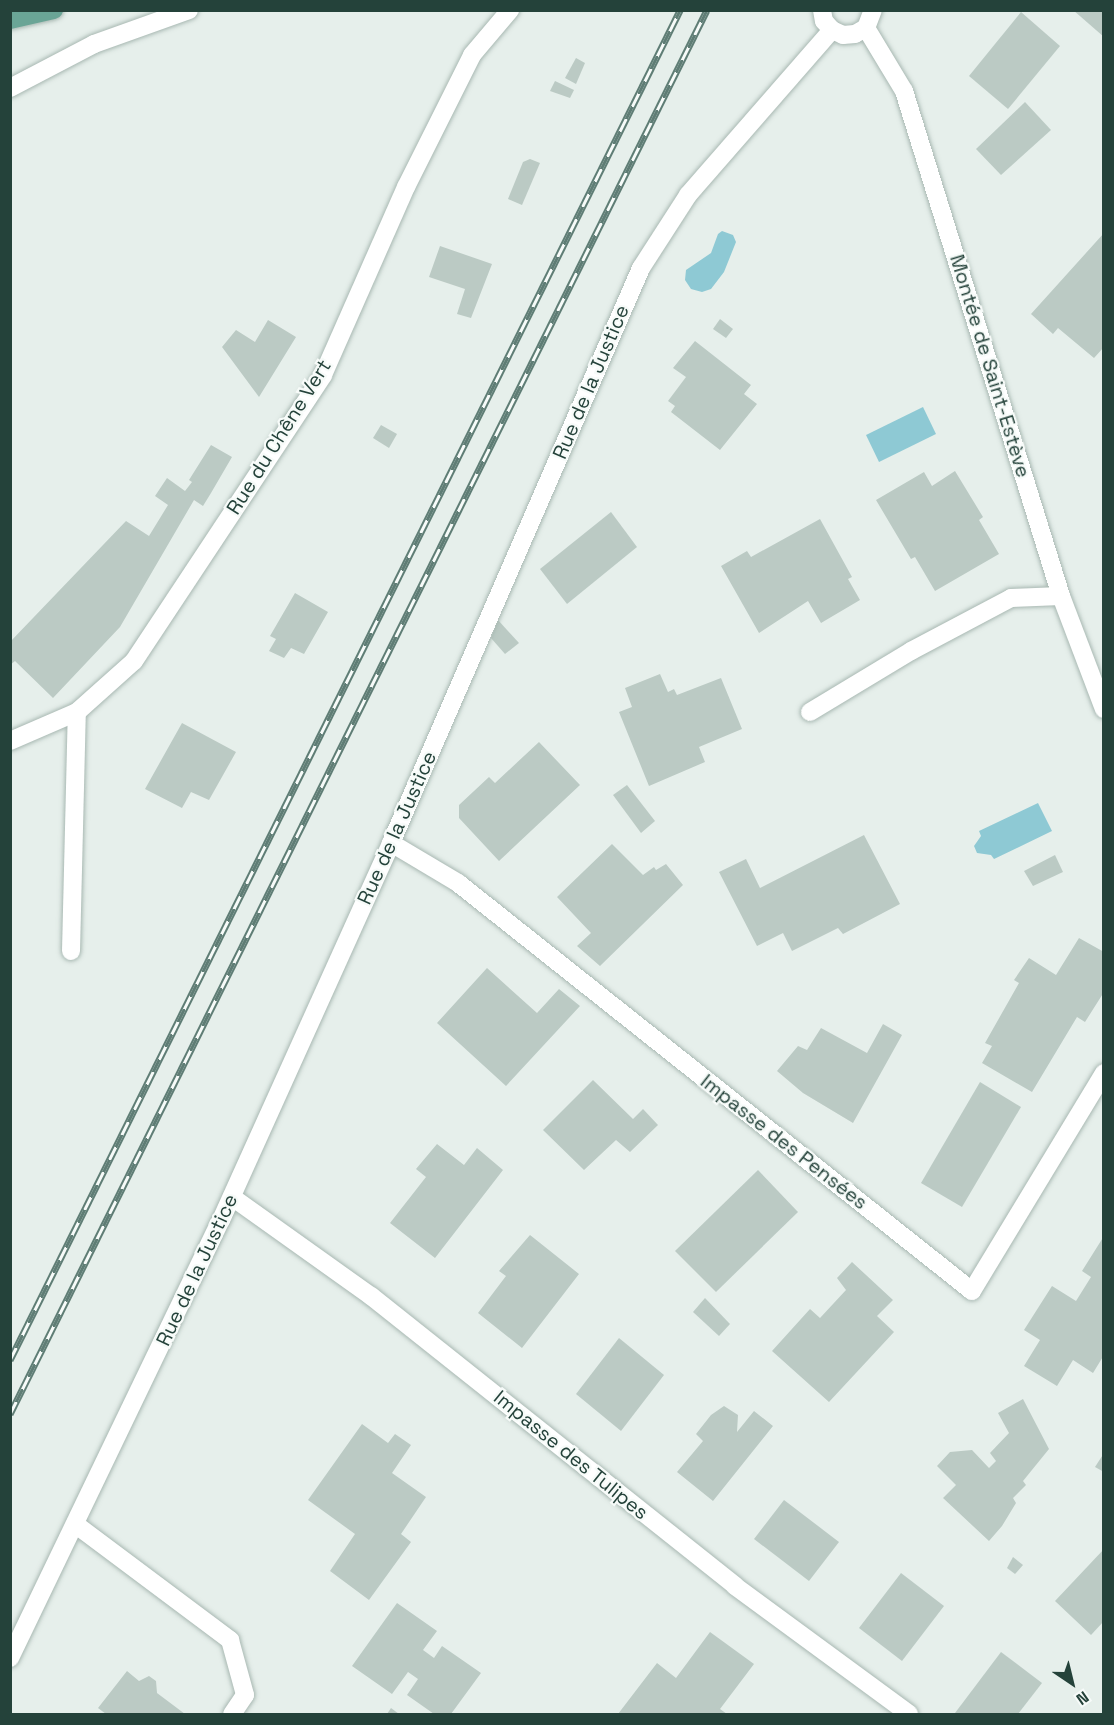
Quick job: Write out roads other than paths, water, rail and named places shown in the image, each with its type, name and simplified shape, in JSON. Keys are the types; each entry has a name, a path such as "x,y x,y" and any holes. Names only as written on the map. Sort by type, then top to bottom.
{"main road":[{"path":"10,20 54,10"}],"street":[{"path":"10,88 94,44 189,10"},
{"name":"Rue du Chêne Vert","path":"10,741 77,712 134,661 322,375 406,187 472,55 510,10"},
{"path":"822,10 824,21 832,30 843,35 855,34 866,28 873,10"},
{"name":"Montée de Saint-Estève","path":"866,28 904,91 1061,597 1104,709"},
{"name":"Rue de la Justice","path":"10,1658 232,1197 391,843 640,268 688,195 832,30"},
{"path":"810,712 911,651 1011,598 1061,597"},
{"path":"70,951 77,712"},
{"name":"Impasse des Pensées","path":"391,843 458,883 972,1291 1104,1073"},
{"name":"Impasse des Tulipes","path":"232,1197 371,1296 735,1586 909,1714"},
{"path":"75,1524 230,1640 244,1695 232,1714"}],"water":[{"path":"722,231 733,235 736,242 724,272 711,289 702,292 691,289 685,280 686,270 711,253 718,234"},
{"path":"923,407 936,434 879,462 866,435"},
{"path":"1038,803 1052,831 994,859 991,855 977,853 974,846 981,836 979,831"}],"railway":[{"path":"10,1360 680,10"},
{"path":"10,1414 707,10"}]}
